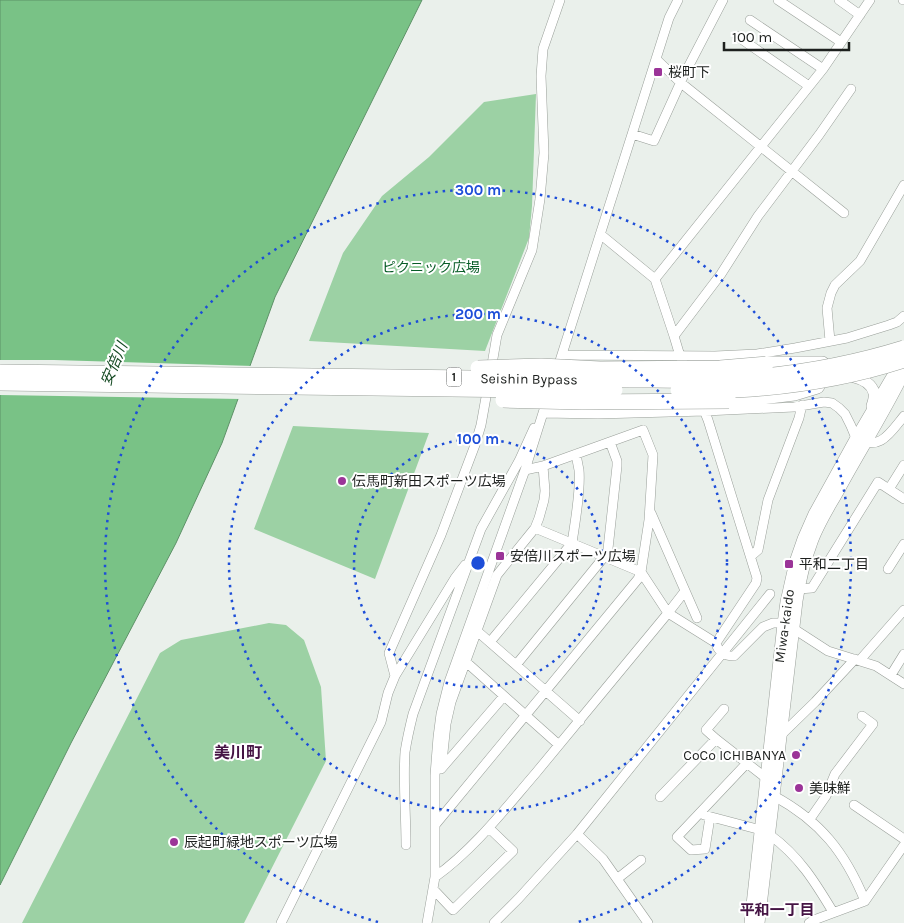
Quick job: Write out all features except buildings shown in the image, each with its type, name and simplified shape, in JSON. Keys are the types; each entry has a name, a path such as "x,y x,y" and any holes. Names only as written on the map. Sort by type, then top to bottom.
{"highway":[{"name":"Seishin Bypass","path":"0,372 630,380 725,379 804,371 879,356 904,348"},
{"path":"329,376 436,369 541,366 600,369 669,369 720,368 766,364 848,366 879,360 903,362"},
{"name":"Seishin Bypass","path":"0,383 520,390 734,390 826,379 903,362"},
{"path":"308,387 422,397 533,401 729,401 794,393 903,362"}],"street":[{"path":"395,676 389,653 441,535 475,445 481,425 497,335 532,250 540,199 544,154 541,76 543,49 560,0"},
{"path":"428,923 435,877 438,737 441,714 449,682 525,470 669,18 678,0"},
{"path":"632,134 654,141 680,83 723,0"},
{"path":"778,0 841,42"},
{"path":"839,0 860,15"},
{"path":"655,279 823,69 870,0"},
{"path":"750,20 823,69"},
{"path":"737,36 809,86"},
{"path":"656,59 680,83 844,213"},
{"path":"674,336 721,274 758,216 851,89"},
{"path":"830,341 827,308 835,285 860,261 904,185"},
{"path":"600,234 655,279 680,356 705,411 757,578 756,583 716,643"},
{"path":"562,355 715,356 756,354 847,338 897,322 904,316"},
{"name":"Miwa-kaido","path":"750,923 765,832 774,796 801,577 811,543 860,441 871,413 903,362"},
{"name":"Miwa-kaido","path":"760,923 766,778 783,624 795,562 814,514 860,441 892,398 903,362"},
{"path":"854,377 866,382 874,394 871,413"},
{"path":"543,414 705,411 794,407 824,402 832,403 839,408 860,441 878,442 904,416"},
{"path":"750,556 758,550 768,500 799,418 802,405"},
{"path":"406,845 405,752 408,734 419,698 481,529 543,414"},
{"path":"435,825 638,579 641,572 650,511 653,455 643,430 543,466 525,470"},
{"path":"516,665 606,557 617,466 610,442"},
{"path":"490,642 572,543 579,480 576,454"},
{"path":"889,489 904,465"},
{"path":"438,772 449,708 497,574 535,528 544,500 543,466"},
{"path":"799,589 812,588 878,482 904,499"},
{"path":"650,511 697,618"},
{"path":"535,528 641,572 668,613 716,643 721,653 727,656 734,656 763,627 773,622 781,623 828,651 876,666 904,684"},
{"path":"888,569 904,544"},
{"path":"281,923 381,722 388,693 395,676 454,578 470,559"},
{"path":"435,877 445,870 489,828 580,721 685,591"},
{"path":"494,923 577,834 770,594"},
{"path":"780,736 904,610"},
{"path":"477,631 580,721"},
{"path":"890,674 904,654"},
{"path":"465,661 558,745"},
{"path":"438,772 504,696"},
{"path":"724,709 706,730 766,778"},
{"path":"810,819 826,796 835,774 873,724 862,716"},
{"path":"660,797 716,738"},
{"path":"710,817 705,849 691,850 677,837 747,763"},
{"path":"774,796 788,803 810,819 830,840 858,882 865,901"},
{"path":"854,805 904,839"},
{"path":"699,814 765,832 789,851 807,870 833,912"},
{"path":"433,889 453,910 513,851 489,828"},
{"path":"577,834 603,859 648,923"},
{"path":"809,923 865,901 904,845"},
{"path":"617,879 642,860"}],"green space":[{"name":"ピクニック広場","path":"536,94 529,238 485,351 309,341 343,253 382,196 429,157 484,102"},
{"name":"伝馬町新田スポーツ広場","path":"293,426 429,433 375,579 254,529"},
{"name":"辰起町緑地スポーツ広場","path":"269,623 286,625 304,640 321,687 326,761 244,923 22,923 160,653 181,640"}],"water":[{"name":"安倍川","path":"0,0 422,0 275,297 222,443 176,543 71,743 0,885"}],"pier":[{"path":"0,360 253,366 241,399 0,395"}],"place":[{"name":"桜町下","path":"658,72"},
{"name":"伝馬町新田スポーツ広場","path":"342,481"},
{"name":"安倍川スポーツ広場","path":"500,556"},
{"name":"平和二丁目","path":"789,564"},
{"name":"CoCo ICHIBANYA","path":"796,755"},
{"name":"美味鮮","path":"799,788"},
{"name":"辰起町緑地スポーツ広場","path":"174,842"}],"district":[{"name":"美川町","path":"238,752"},
{"name":"平和一丁目","path":"777,910"}]}
